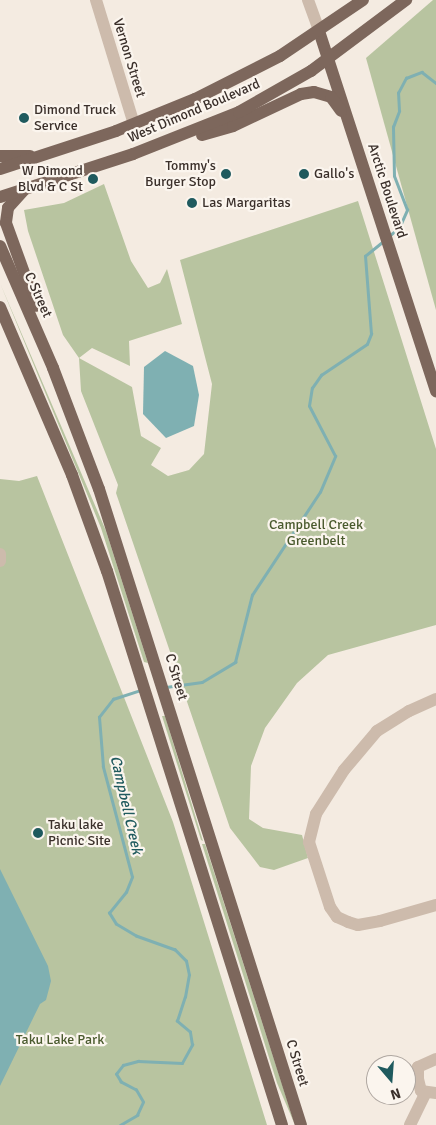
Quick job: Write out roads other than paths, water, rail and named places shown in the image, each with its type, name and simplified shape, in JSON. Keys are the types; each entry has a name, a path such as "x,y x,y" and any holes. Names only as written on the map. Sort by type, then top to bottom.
{"main road":[{"name":"West Dimond Boulevard","path":"0,169 134,124 236,80 319,31 363,0"},
{"name":"West Dimond Boulevard","path":"0,197 158,145 239,112 328,60 406,0"},
{"name":"Arctic Boulevard","path":"319,31 436,392"},
{"path":"158,145 233,126 302,94 314,92 331,97 346,117"},
{"path":"0,156 38,157"},
{"path":"25,189 8,208 6,223 61,366 67,403"},
{"name":"C Street","path":"0,246 67,403 149,638 301,1125"},
{"path":"0,307 72,475 134,653 282,1125"}],"street":[{"name":"Vernon Street","path":"96,0 134,124"},
{"name":"Arctic Boulevard","path":"308,0 319,31"},
{"path":"0,554 0,561"},
{"path":"436,699 409,710 377,731 344,770 316,814 310,842 330,907 337,917 358,925 380,921 436,905"},
{"path":"410,1125 431,1094 419,1086 418,1067 436,1060"}],"water":[{"path":"165,351 193,366 199,395 194,426 166,438 143,414 144,367"},
{"path":"0,869 48,966 51,981 46,1000 40,1004 0,1086"}],"waterway":[{"name":"Campbell Creek","path":"390,235 399,228 407,210 394,176 393,127 399,111 398,93 406,78 422,72 436,83"},
{"name":"Campbell Creek","path":"166,687 202,682 235,662 252,595 320,492 335,456 309,406 312,388 321,375 367,344 371,334 365,256 382,242"},
{"name":"Campbell Creek","path":"120,1125 137,1115 143,1102 136,1090 121,1082 116,1074 123,1065 138,1061 182,1063 192,1045 190,1032 177,1021 185,997 189,975 186,961 175,950 136,936 116,924 109,913 126,892 132,877 103,767 99,717 113,699 141,690"}],"place":[{"name":"Dimond Truck Service","path":"24,118"},
{"name":"Tommy's Burger Stop","path":"226,174"},
{"name":"Gallo's","path":"304,174"},
{"name":"W Dimond Blvd & C St","path":"93,179"},
{"name":"Las Margaritas","path":"192,203"},
{"name":"Taku lake Picnic Site","path":"38,833"}],"park label":[{"name":"Campbell Creek Greenbelt","path":"316,534"},
{"name":"Taku Lake Park","path":"60,1040"}]}
